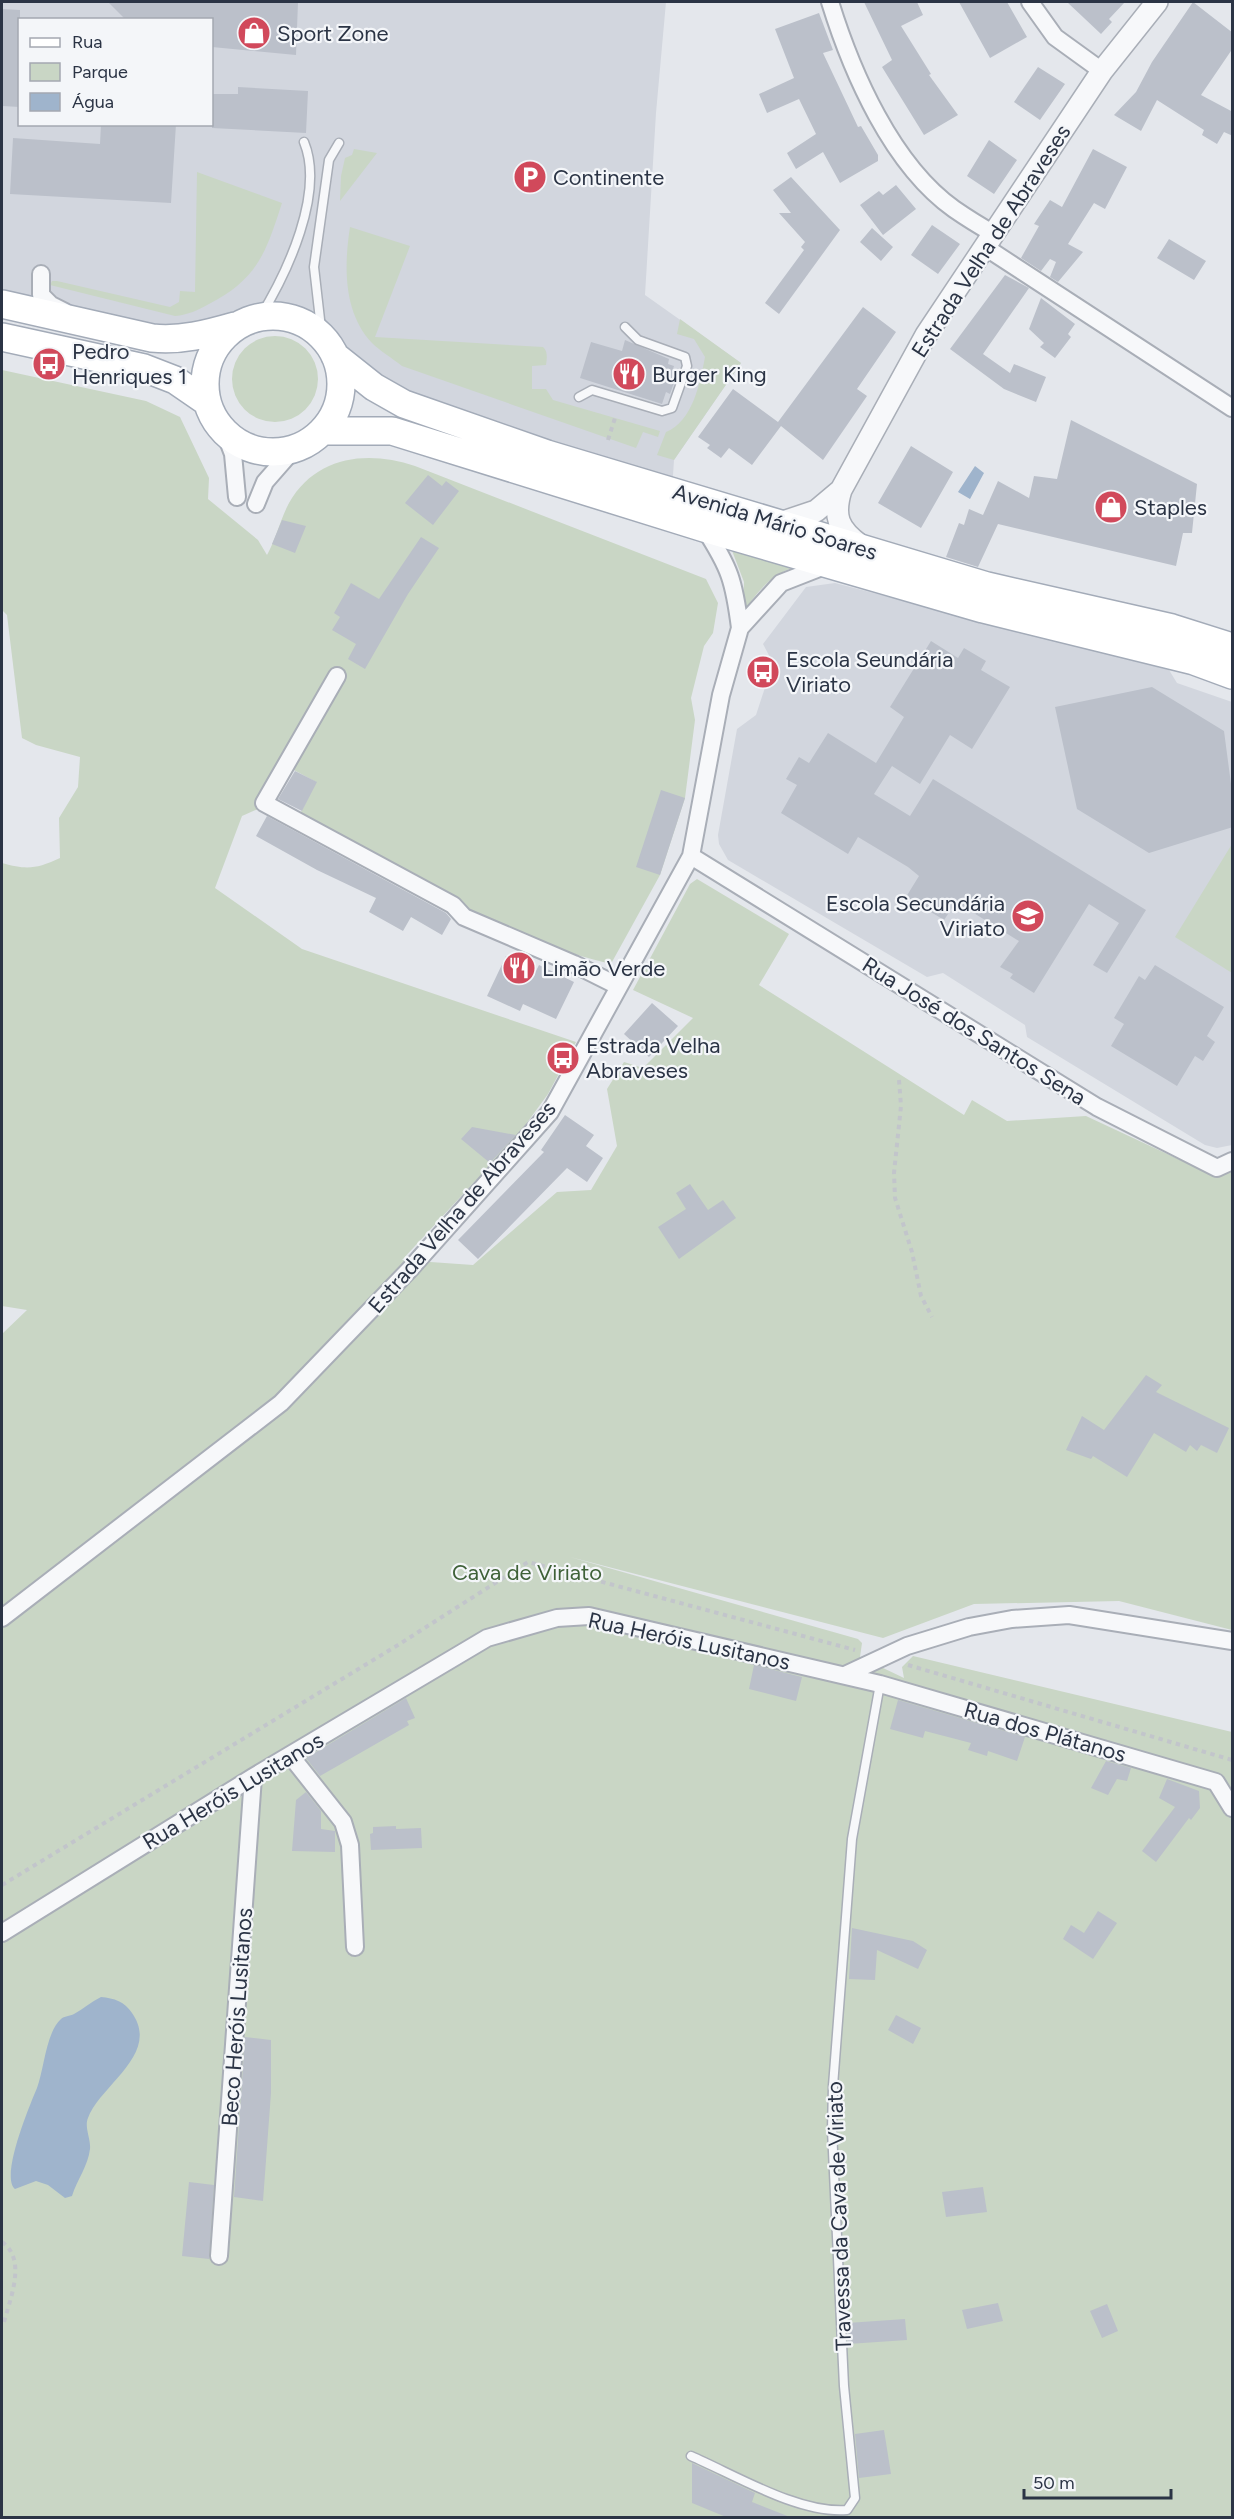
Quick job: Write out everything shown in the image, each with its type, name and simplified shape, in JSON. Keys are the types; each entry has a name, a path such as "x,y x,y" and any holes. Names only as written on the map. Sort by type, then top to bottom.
{"main road":[{"path":"2,304 150,338 171,340 203,335 250,321 283,317 304,324 329,347 341,375 340,395 334,414 323,431 309,442 293,450 274,453 239,444 225,433 207,402 204,380 210,357 222,339 250,321"},
{"path":"2,337 144,368 174,380 207,402"},
{"name":"Avenida Mário Soares","path":"329,347 374,387 404,404 547,454 987,586 1172,628 1233,646"},
{"name":"Avenida Mário Soares","path":"323,431 392,431 704,528 983,609 1194,661 1233,675"}],"street":[{"path":"830,2 843,45 872,109 918,175 989,240 1233,408"},
{"path":"1030,2 1055,37 1102,71"},
{"name":"Estrada Velha de Abraveses","path":"841,490 926,335 1102,71 1157,2"},
{"path":"41,274 39,291 45,300 87,324"},
{"path":"225,433 233,454 237,496"},
{"path":"256,504 265,482 293,450"},
{"path":"780,524 816,511 841,490"},
{"path":"841,490 836,505 840,528 865,549"},
{"path":"704,528 727,564 735,588 740,628"},
{"path":"740,628 781,583 828,564"},
{"name":"Estrada Velha de Abraveses","path":"2,1618 281,1403 338,1346 550,1112 691,856 719,706 740,628"},
{"path":"337,676 264,803 453,905 464,917 574,964 618,986"},
{"name":"Rua José dos Santos Sena","path":"691,856 1097,1107 1217,1168 1233,1161"},
{"path":"845,1675 907,1646 969,1627 1012,1618 1069,1615 1233,1641"},
{"name":"Rua Heróis Lusitanos","path":"2,1933 290,1755 487,1638 557,1617 589,1616 845,1675"},
{"name":"Rua dos Plátanos","path":"845,1675 1216,1782 1233,1808"},
{"path":"290,1755 343,1822 350,1845 355,1947"},
{"name":"Beco Heróis Lusitanos","path":"219,2256 253,1778"}],"lane":[{"path":"250,321 282,280 297,248 308,183 309,153 304,142"},
{"path":"329,347 314,267 329,160 339,143"},
{"path":"579,397 592,390 662,411 672,408 687,366 685,357 638,340 625,327"},
{"name":"Travessa da Cava de Viriato","path":"691,2456 788,2498 824,2509 848,2510 855,2498 844,2386 832,2130 833,2086 852,1839 880,1684"}],"path":[{"path":"609,441 615,418"},
{"path":"899,1080 901,1106 894,1173 895,1198 912,1252 921,1296 932,1317"},
{"path":"2,1885 398,1645 528,1562 881,1657 1233,1760"},
{"path":"2,2242 10,2250 16,2268 3,2326"}],"shaded area":[{"path":"2,2 666,2 656,113 645,295 741,363 674,460 672,491 374,387 288,313 222,339 2,300"},
{"name":"Escola Secundária Viriato","path":"835,583 1169,670 1177,683 1232,702 1232,1145 1217,1148 1205,1145 1027,1037 1025,1025 943,973 927,977 728,860 719,844 718,835 737,729 756,715 773,663 763,644 806,587"}],"green space":[{"path":"354,149 377,153 340,201 341,176 345,158 352,155"},
{"path":"197,172 282,203 265,250 258,263 239,285 201,308 175,316 50,285 52,281 57,281 170,307 179,302 180,291 195,292"},
{"path":"350,227 410,246 375,337 543,347 547,358 546,365 532,366 532,389 546,389 553,400 660,431 658,437 643,432 636,448 402,366 372,343 362,331 355,317 347,273"},
{"path":"680,319 741,363 674,460 657,455 666,432 683,419 694,400 705,357 694,339 677,334"},
{"path":"275,336 291,340 305,349 314,363 318,379 314,395 305,409 291,418 275,422 259,418 245,409 236,395 232,379 236,363 245,349 259,340"},
{"name":"Cava de Viriato","path":"2,370 146,401 180,417 209,478 208,499 258,540 267,555 289,503 300,487 313,475 328,466 344,461 379,458 415,466 706,579 718,603 713,633 704,646 691,698 695,720 685,798 660,875 612,962 607,963 569,952 496,923 460,906 321,830 300,814 316,782 292,769 276,801 242,816 215,888 302,949 576,1042 548,1094 518,1135 402,1260 473,1265 557,1192 591,1190 617,1146 607,1089 624,1062 643,1068 693,1018 633,990 690,884 697,879 789,934 759,985 964,1115 972,1100 1007,1121 1086,1116 1208,1173 1222,1174 1232,1171 1232,1630 1119,1601 974,1604 883,1638 570,1557 858,1639 862,1643 860,1657 904,1678 902,1667 913,1656 1232,1732 1232,2517 2,2517 2,1334 27,1310 2,1306 2,863 31,867 60,858 59,818 78,787 80,757 36,745 22,738 7,615 2,610"},
{"path":"731,548 794,567 778,575 764,586 743,614 744,582"},
{"path":"1232,844 1232,973 1175,937"}],"water":[{"path":"975,466 984,473 970,499 958,492"},
{"path":"101,1997 119,2001 129,2009 139,2028 139,2042 134,2056 104,2093 88,2118 90,2145 85,2167 72,2196 65,2198 48,2185 36,2181 15,2189 11,2182 13,2157 52,2033 62,2018 74,2014"}],"building":[{"name":"Sport Zone","path":"108,2 298,2 296,55 213,47 213,18 124,18"},
{"path":"864,2 917,2 923,15 901,26 931,74 929,75 958,115 924,135 882,67 892,60"},
{"path":"959,2 1007,2 1027,37 990,58"},
{"path":"1067,2 1125,2 1109,19 1112,22 1101,34"},
{"path":"1193,2 1233,33 1233,48 1201,95 1233,112 1233,136 1224,132 1217,144 1202,135 1204,130 1157,100 1141,131 1114,115 1136,92 1152,62"},
{"path":"2,9 20,10 20,18 18,18 18,107 2,106"},
{"path":"819,13 833,50 823,53 858,127 861,126 878,155 878,161 840,183 823,152 796,169 787,153 816,134 799,99 767,113 759,94 794,78 775,29"},
{"path":"1038,67 1065,84 1040,120 1014,102"},
{"path":"238,87 308,91 306,133 212,128 213,94 238,94"},
{"path":"101,126 176,126 171,203 10,194 13,138 100,144"},
{"path":"989,140 1017,160 994,194 967,176"},
{"path":"1093,149 1127,167 1105,209 1094,203 1068,244 1083,252 1058,282 1050,277 1056,262 1050,259 1041,271 1021,258 1039,226 1034,224 1050,200 1062,207"},
{"path":"791,177 840,230 779,314 765,303 804,250 801,247 805,242 779,213 791,213 773,190"},
{"path":"896,185 916,209 883,235 860,205 879,191 883,195"},
{"path":"932,225 960,244 938,274 911,255"},
{"path":"872,228 893,247 881,261 860,242"},
{"path":"1169,239 1206,261 1194,280 1157,258"},
{"path":"1005,275 1029,288 983,354 1010,373 1014,364 1046,377 1036,402 1004,389 950,349"},
{"path":"1041,298 1075,324 1068,334 1071,337 1055,358 1040,347 1044,343 1029,329"},
{"path":"863,307 896,332 857,389 867,396 823,460 781,426 752,465 729,448 721,458 707,448 710,445 698,437 733,389 778,422"},
{"name":"Burger King","path":"625,340 669,359 668,364 674,366 672,372 677,374 670,394 666,392 662,404 580,378 591,342 622,351"},
{"name":"Staples","path":"1071,420 1197,484 1192,533 1183,533 1176,566 998,524 978,567 946,557 959,523 964,525 969,509 983,515 998,481 1029,498 1034,476 1057,479"},
{"path":"911,446 953,472 921,528 878,503"},
{"path":"428,475 442,486 446,481 459,491 433,525 405,503"},
{"path":"282,520 306,526 295,553 272,544"},
{"path":"421,537 439,548 408,594 365,669 348,659 356,644 332,630 340,617 334,613 351,583 379,599"},
{"path":"931,641 958,658 964,648 986,661 981,670 1010,687 972,749 950,735 920,784 892,766 874,794 910,816 933,779 1146,910 1107,973 1093,965 1119,923 1089,904 1034,993 1010,978 1013,974 1000,967 1019,941 956,902 944,920 906,897 919,876 908,867 858,837 848,854 781,813 797,785 786,779 799,757 809,763 828,733 876,763 904,717 890,707"},
{"path":"1152,687 1224,731 1233,799 1233,827 1149,853 1077,809 1055,707"},
{"path":"295,771 317,782 302,811 278,799"},
{"path":"661,790 685,798 660,875 636,867"},
{"path":"267,816 446,913 451,919 442,935 411,917 403,931 369,912 376,898 317,870 256,836"},
{"path":"506,956 536,971 539,965 574,982 556,1019 523,1004 520,1011 487,996"},
{"path":"1155,965 1224,1007 1207,1036 1215,1042 1203,1061 1195,1056 1177,1086 1111,1046 1124,1024 1114,1018 1139,976 1145,980"},
{"path":"652,1003 678,1026 649,1057 624,1034"},
{"path":"565,1115 594,1135 586,1146 603,1158 587,1182 567,1168 478,1259 458,1240 544,1152 541,1150"},
{"path":"472,1127 516,1135 490,1163 461,1139"},
{"path":"690,1184 708,1210 723,1200 736,1218 679,1259 658,1227 686,1209 676,1193"},
{"path":"1146,1375 1162,1385 1156,1392 1229,1428 1217,1453 1201,1445 1197,1451 1190,1445 1186,1452 1154,1433 1127,1477 1093,1456 1091,1459 1066,1450 1082,1416 1104,1430"},
{"path":"754,1665 802,1677 796,1701 749,1689"},
{"path":"406,1698 415,1718 407,1721 409,1725 320,1776 306,1758"},
{"path":"898,1700 1025,1737 1017,1761 988,1751 987,1756 968,1750 971,1743 925,1731 923,1738 890,1729"},
{"path":"1106,1761 1131,1768 1127,1781 1117,1779 1108,1795 1091,1788"},
{"path":"1167,1779 1199,1791 1200,1808 1191,1820 1189,1818 1156,1862 1142,1851 1175,1807 1159,1798"},
{"path":"306,1792 321,1811 321,1829 335,1831 335,1852 292,1851 296,1800"},
{"path":"396,1826 396,1829 421,1828 422,1848 371,1850 370,1834 373,1833 373,1827"},
{"path":"1098,1911 1117,1923 1093,1959 1063,1939 1071,1925 1084,1933"},
{"path":"852,1928 913,1941 927,1950 918,1969 877,1950 875,1980 849,1979"},
{"path":"896,2015 921,2028 913,2044 888,2030"},
{"path":"245,2037 271,2040 271,2093 263,2201 234,2197"},
{"path":"189,2182 214,2185 209,2259 182,2256"},
{"path":"983,2187 987,2212 946,2217 942,2192"},
{"path":"998,2303 1003,2321 967,2329 962,2310"},
{"path":"1107,2304 1118,2331 1102,2338 1090,2311"},
{"path":"905,2319 907,2340 848,2344 847,2323"},
{"path":"884,2430 891,2474 859,2478 855,2434"},
{"path":"692,2463 755,2493 752,2502 790,2517 726,2517 692,2503"}],"place":[{"name":"Sport Zone","path":"254,33"},
{"name":"Continente","path":"530,177"},
{"name":"Pedro Henriques 1","path":"49,364"},
{"name":"Burger King","path":"629,374"},
{"name":"Staples","path":"1111,507"},
{"name":"Escola Seundária Viriato","path":"763,672"},
{"name":"Escola Secundária Viriato","path":"1028,916"},
{"name":"Limão Verde","path":"519,968"},
{"name":"Estrada Velha Abraveses","path":"563,1058"}]}
